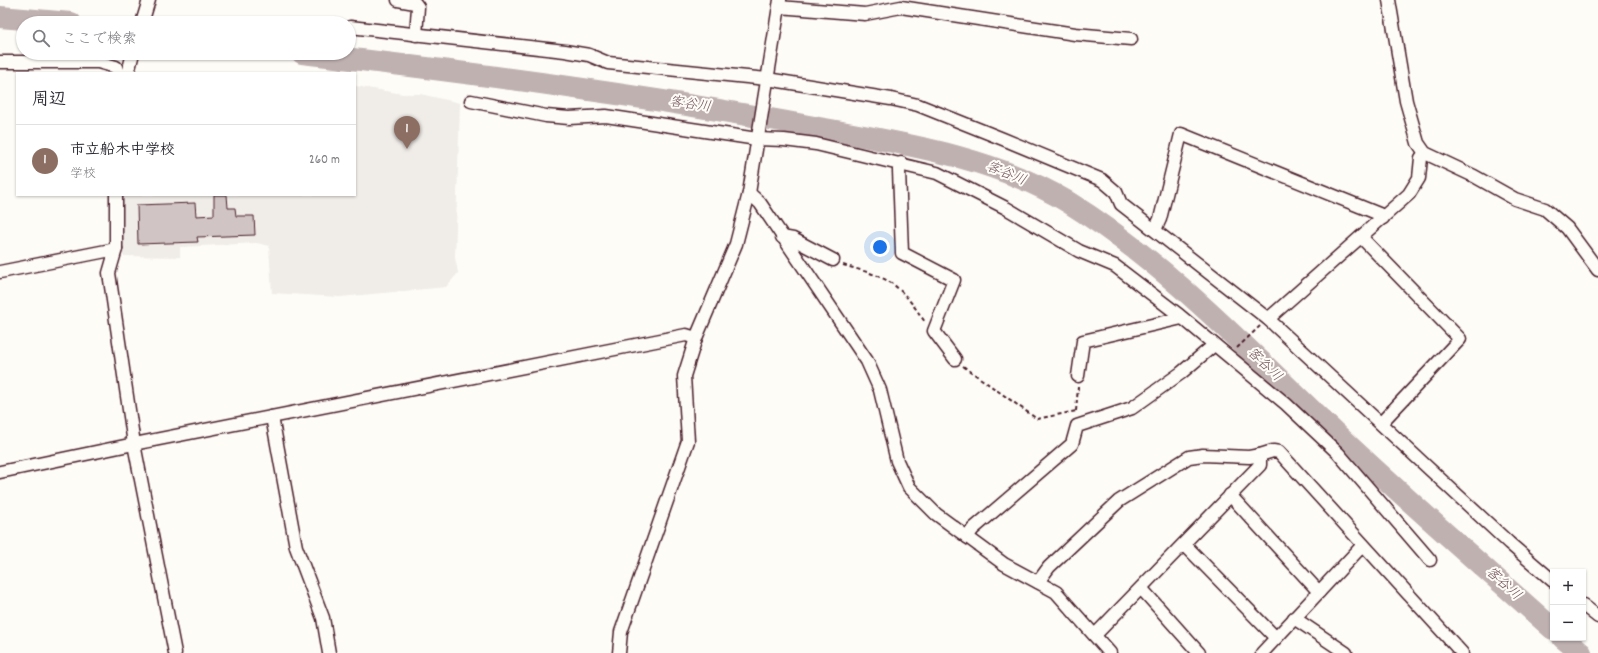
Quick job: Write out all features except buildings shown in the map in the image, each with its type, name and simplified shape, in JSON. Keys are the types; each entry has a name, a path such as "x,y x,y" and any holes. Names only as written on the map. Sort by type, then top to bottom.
{"street":[{"path":"144,16 149,0"},
{"path":"398,0 415,3 418,7 416,35"},
{"path":"1389,0 1406,101 1418,143 1425,153 1474,176 1515,199 1545,209 1566,228 1598,270"},
{"path":"619,653 621,632 688,441 684,376 696,338 736,244 749,193 780,4 865,14 901,7 1075,34 1131,39"},
{"path":"356,28 565,51 589,55 608,63 767,82 891,99 918,105 1102,180 1116,192 1120,204 1155,230 1266,321 1381,423 1509,543 1550,578"},
{"path":"0,62 98,62 116,66 118,72"},
{"path":"471,101 546,116 569,118 606,116 816,144 901,163 937,173 1006,208 1079,251 1115,266 1182,318 1286,404 1338,453 1430,560"},
{"path":"1155,230 1160,219 1181,134 1379,214 1383,218"},
{"path":"1266,321 1409,194 1419,178 1421,158 1425,153"},
{"path":"901,163 898,170 902,253 954,280 934,331 955,359"},
{"path":"749,193 760,203 867,361 880,390 897,461 909,487 936,514 1004,564 1056,592 1110,653"},
{"path":"116,196 116,249 109,273 134,444 175,653"},
{"path":"782,237 793,239 833,260"},
{"path":"1361,237 1460,339 1381,423"},
{"path":"0,272 116,249"},
{"path":"1078,376 1083,341 1182,318"},
{"path":"0,472 134,444 686,335 696,338"},
{"path":"967,537 973,529 1072,444 1077,426 1132,408 1181,373 1214,345"},
{"path":"272,417 296,547 323,618 329,653"},
{"path":"1038,582 1049,567 1119,502 1189,457 1203,455 1249,457 1273,451 1279,452 1462,653"},
{"path":"1095,635 1260,464 1260,455"},
{"path":"1230,495 1319,592"},
{"path":"1184,544 1276,638"},
{"path":"1262,653 1363,546"},
{"path":"1141,588 1199,653"},
{"path":"1586,607 1598,617"},
{"path":"1294,618 1346,653"}],"path":[{"path":"833,260 837,263 883,278 895,286 909,300 931,331 934,331"},
{"path":"1232,352 1266,321"},
{"path":"955,359 980,379 1037,419 1076,411"},
{"path":"1077,426 1076,411 1078,376"}],"shaded area":[{"path":"356,86 403,94 420,94 460,103 455,258 458,273 446,287 340,297 272,293 269,246 257,243 180,247 180,257 123,256 122,196 356,196"}],"waterway":[{"name":"客谷川","path":"0,17 16,18"},
{"name":"客谷川","path":"356,59 430,68 622,95 750,115 945,153 977,162 1039,186 1068,202 1104,226 1172,279 1236,337 1384,478 1550,626"},
{"name":"客谷川","path":"1567,641 1581,653"}],"place":[{"name":"市立船木中学校","path":"407,149"}]}
